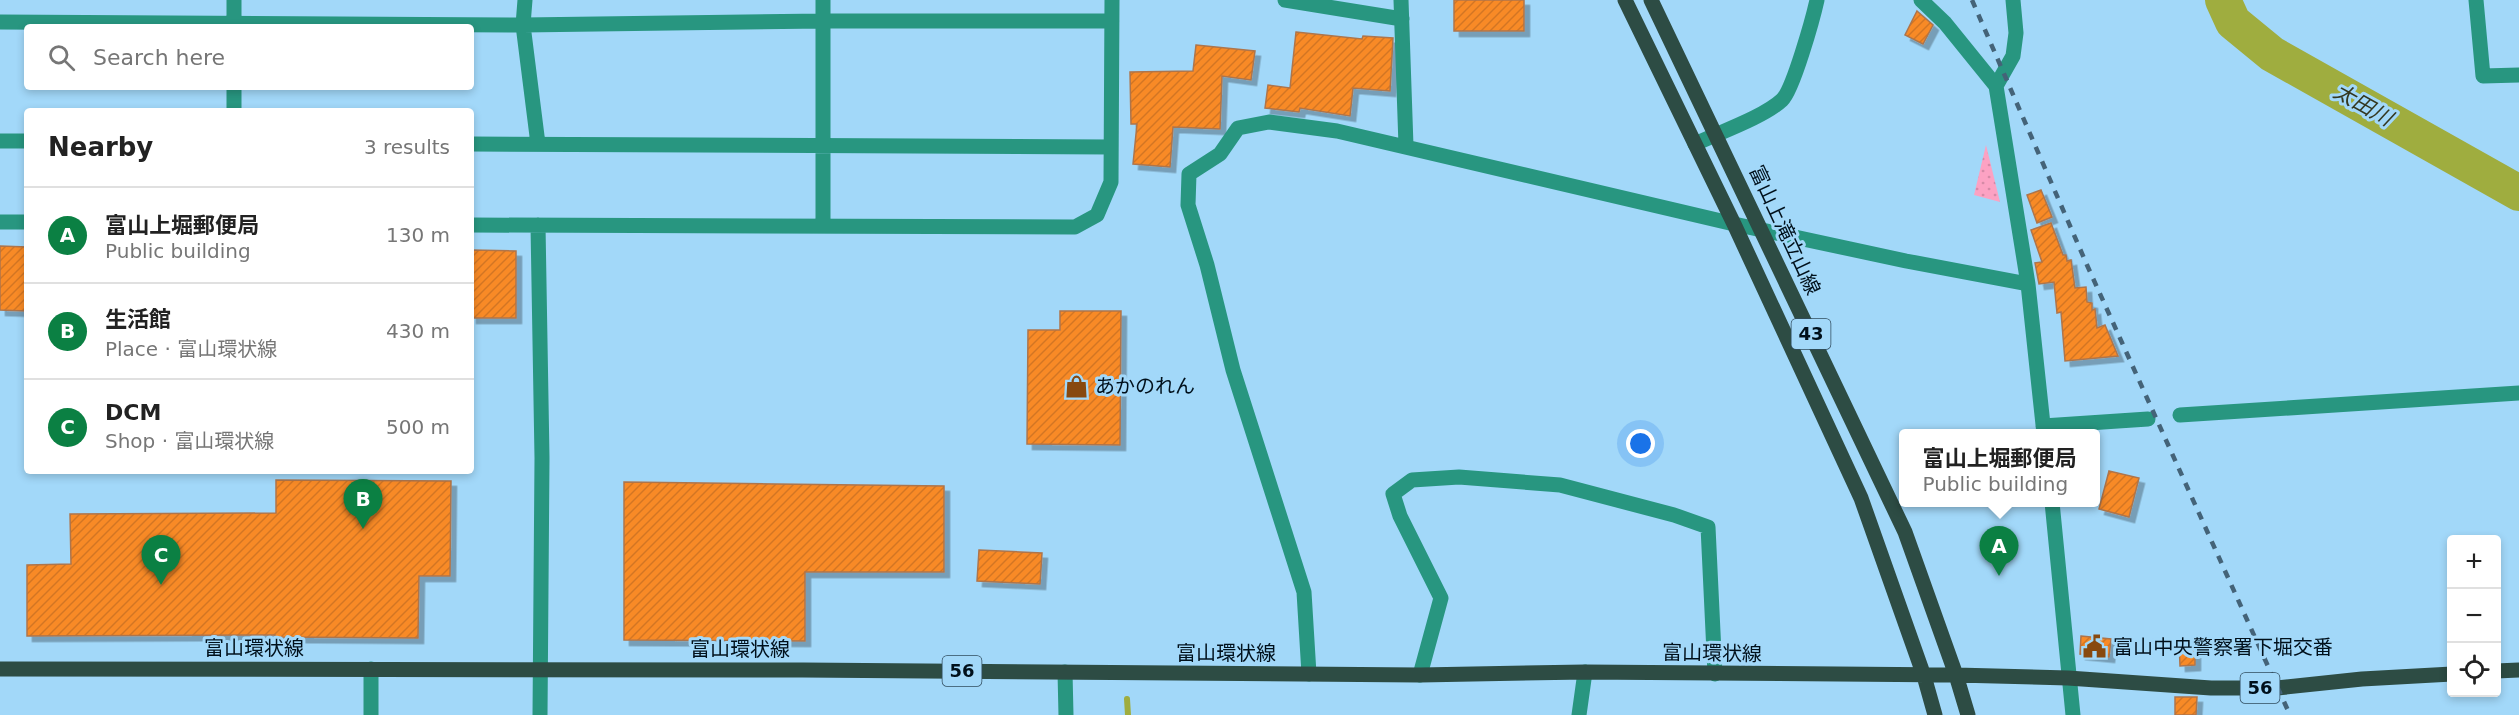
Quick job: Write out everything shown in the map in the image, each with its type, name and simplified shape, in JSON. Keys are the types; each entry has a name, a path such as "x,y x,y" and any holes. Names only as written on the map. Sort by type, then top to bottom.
{"main road":[{"name":"43","path":"1624,0 1734,224 1860,498 1924,676 1935,715"},
{"name":"富山上滝立山線","path":"1651,0 1905,532 1968,715"},
{"name":"富山環状線","path":"0,669 1420,675 1585,672 1956,675 2068,678 2211,688 2277,688 2362,679 2447,674"},
{"path":"2501,671 2519,670"}],"street":[{"path":"234,0 234,24"},
{"path":"525,0 523,25 538,144"},
{"path":"823,0 823,225"},
{"path":"474,225 1075,227 1097,215 1111,182 1112,0"},
{"path":"1285,0 1402,19"},
{"path":"1401,0 1406,146"},
{"path":"1695,144 1763,112 1784,99 1809,35 1817,0"},
{"path":"1921,0 1945,23 1996,86 2028,284 2044,429"},
{"path":"1996,86 2013,56 2016,33 2013,0"},
{"path":"2476,0 2483,76 2519,75"},
{"path":"474,25 823,21 1112,21"},
{"path":"0,22 156,24"},
{"path":"234,90 234,108"},
{"path":"1309,674 1304,592 1233,370 1207,266 1188,205 1189,174 1220,154 1238,128 1269,122 1337,131 1734,224 1906,261 2028,284"},
{"path":"0,141 24,141"},
{"path":"474,144 1112,147"},
{"path":"0,222 24,222"},
{"path":"538,225 542,458 540,715"},
{"path":"2180,415 2519,393"},
{"path":"2054,429 2148,420"},
{"path":"1420,675 1441,598 1400,516 1393,494 1412,480 1459,477 1560,484 1674,515 1708,527 1714,674"},
{"path":"2052,507 2073,715"},
{"path":"371,669 371,715"},
{"path":"1065,672 1066,715"},
{"path":"1579,715 1585,672"}],"shaded area":[{"path":"1986,145 2000,202 1974,195"}],"building":[{"path":"1454,0 1524,0 1524,31 1454,31"},
{"path":"1917,11 1933,25 1923,44 1905,35"},
{"path":"1296,32 1362,39 1363,36 1393,38 1390,91 1353,88 1350,116 1300,108 1299,112 1265,108 1268,85 1290,88"},
{"path":"1196,45 1255,51 1251,80 1222,76 1220,129 1173,127 1170,167 1133,164 1137,124 1131,124 1130,72 1193,71"},
{"path":"2041,190 2052,217 2037,223 2027,195"},
{"path":"2051,223 2063,255 2066,255 2067,261 2071,260 2075,288 2086,287 2087,302 2092,303 2092,310 2095,309 2097,328 2105,325 2118,356 2065,361 2061,312 2057,313 2054,282 2039,284 2035,263 2042,262 2031,230"},
{"path":"0,246 24,247 24,311 0,310"},
{"path":"474,250 516,251 516,318 474,318"},
{"path":"1060,311 1121,311 1120,445 1027,444 1028,330 1060,330"},
{"path":"2109,471 2139,478 2129,517 2099,509"},
{"path":"276,480 451,481 450,576 419,576 418,638 275,637 275,635 27,636 27,565 71,564 70,514 276,513"},
{"path":"624,482 944,486 944,572 805,572 805,641 624,640"},
{"path":"979,550 1042,553 1040,584 977,581"},
{"name":"富山中央警察署下堀交番","path":"2081,636 2111,639 2109,657 2080,654"},
{"path":"2195,640 2195,665 2180,666 2179,641"},
{"path":"2175,697 2197,697 2196,715 2175,715"}],"waterway":[{"name":"太田川","path":"2223,0 2233,22 2272,54 2519,193"},
{"path":"1127,699 1128,715"}],"railway":[{"path":"1972,0 2087,265 2290,715"}],"place":[{"name":"あかのれん","path":"1077,386"},
{"name":"生活館","path":"363,529"},
{"name":"富山上堀郵便局","path":"1999,576"},
{"name":"DCM","path":"161,585"},
{"name":"富山中央警察署下堀交番","path":"2095,647"}]}
